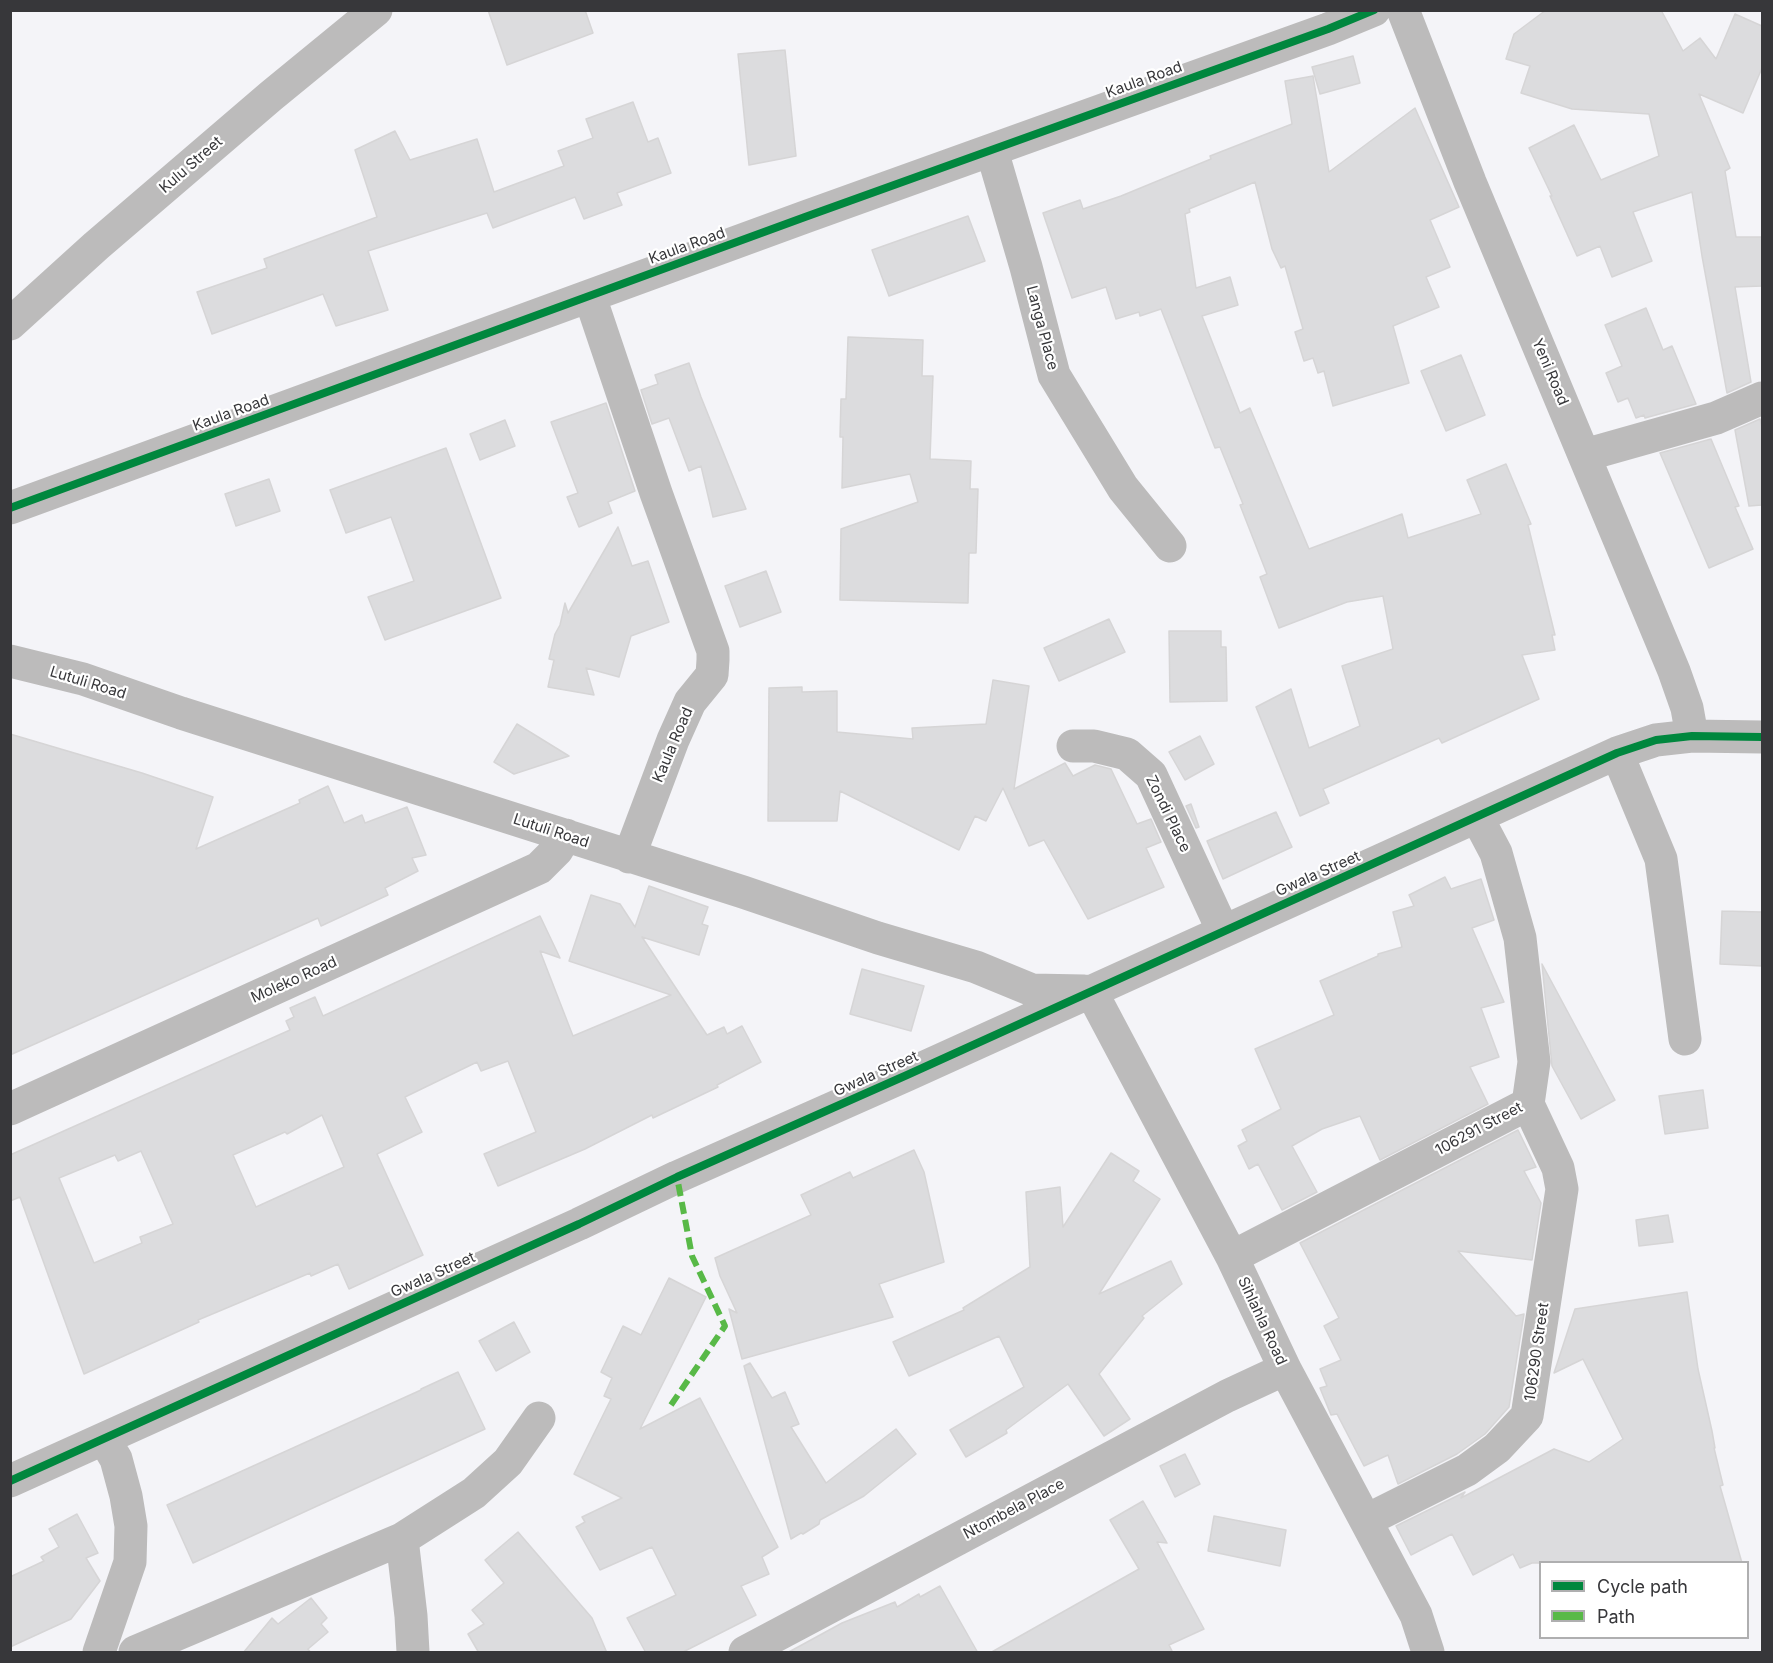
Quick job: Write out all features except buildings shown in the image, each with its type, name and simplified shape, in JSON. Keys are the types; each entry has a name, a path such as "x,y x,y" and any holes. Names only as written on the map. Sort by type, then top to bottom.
{"street":[{"name":"Kulu Street","path":"10,324 96,246 271,96 376,10"},
{"name":"Kaula Road","path":"10,508 1328,29 1374,10"},
{"name":"Yeni Road","path":"1403,10 1470,182 1674,671 1687,708 1692,736"},
{"name":"Langa Place","path":"992,151 1026,267 1054,375 1123,488 1170,546"},
{"name":"Kaula Road","path":"590,297 656,493 713,651 714,660 712,675 690,702 673,740 629,856"},
{"path":"1585,455 1716,418 1762,398"},
{"name":"Lutuli Road","path":"10,662 83,679 181,713 743,892 878,938 976,966 1032,990 1091,991"},
{"name":"Gwala Street","path":"10,1481 1617,753 1656,740 1692,736 1762,737"},
{"name":"Zondi Place","path":"1073,746 1094,746 1127,754 1151,775 1223,931"},
{"path":"1617,753 1661,859 1685,1039"},
{"name":"106291 Street","path":"1233,1257 1528,1104 1534,1062 1520,938 1496,853 1477,817"},
{"name":"Moleko Road","path":"10,1109 539,868 557,850 566,835"},
{"name":"Sihlahla Road","path":"1091,991 1233,1257 1285,1369 1416,1615 1428,1653"},
{"name":"106290 Street","path":"1367,1520 1467,1470 1497,1448 1527,1416 1562,1189 1558,1168 1528,1104"},
{"name":"Ntombela Place","path":"745,1653 1227,1396 1285,1369"},
{"path":"135,1653 402,1539 474,1493 508,1462 539,1418"},
{"path":"99,1653 130,1562 130,1526 126,1496 116,1460 104,1439"},
{"path":"402,1539 413,1653"}],"marked path":[{"path":"671,1405 725,1326 692,1256 677,1177"}],"cycle path":[{"path":"10,508 805,217 1328,29 1374,10"},
{"path":"10,1481 1617,753 1656,740 1692,736 1762,737"}]}
